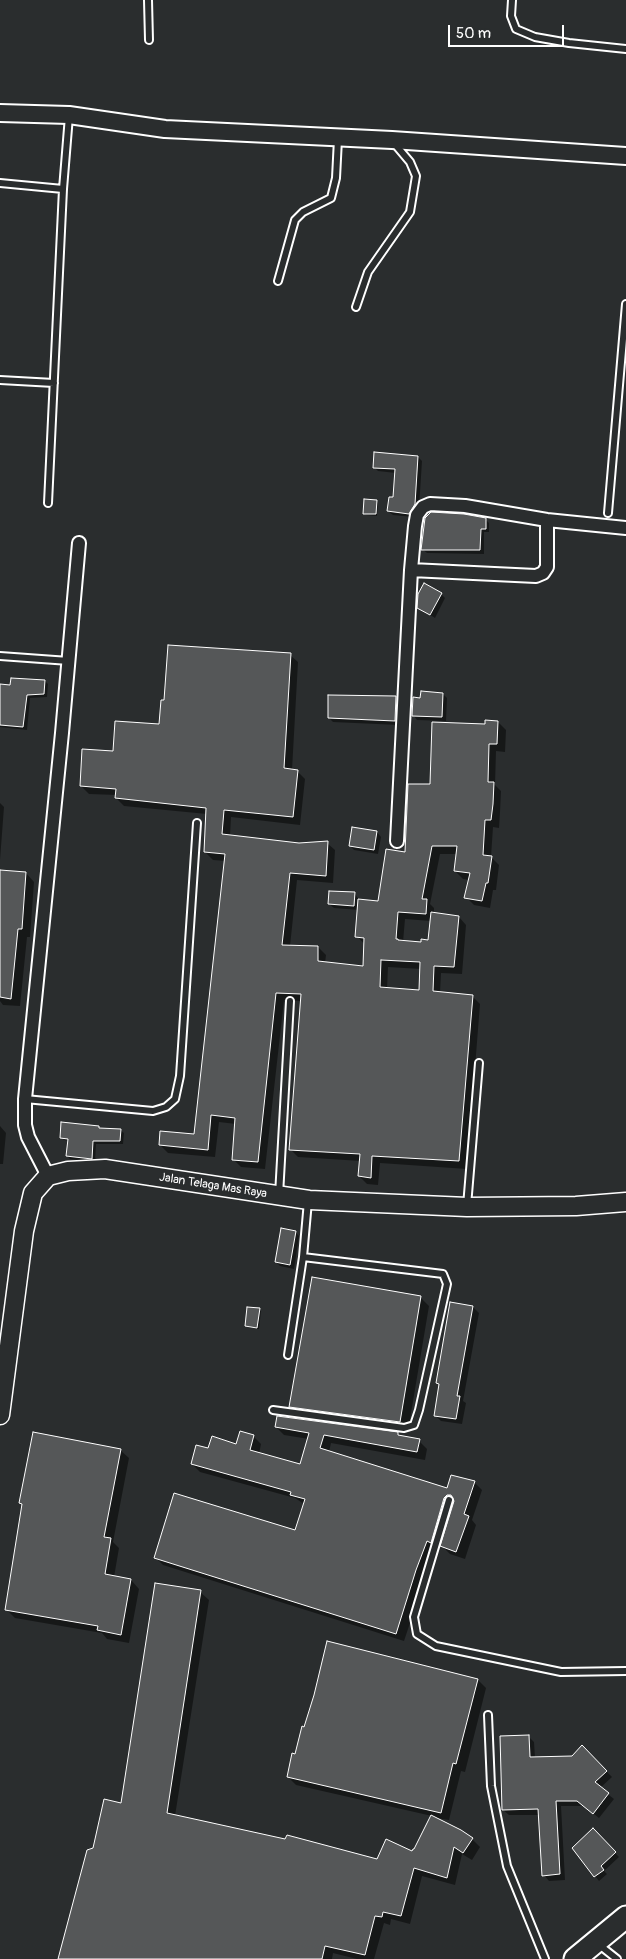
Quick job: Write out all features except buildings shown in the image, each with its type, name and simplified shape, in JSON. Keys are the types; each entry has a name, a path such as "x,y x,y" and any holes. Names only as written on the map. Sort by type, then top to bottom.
{"highway":[{"path":"574,1959 626,1917"}],"main road":[{"name":"Jalan Telaga Mas Raya","path":"48,1176 68,1170 105,1169 309,1200 467,1208 576,1206 626,1202"},
{"path":"0,1415 24,1231 33,1194 48,1176"}],"street":[{"path":"0,113 69,115 165,129 392,140 626,156"},
{"path":"397,842 410,570 417,515 423,507 430,504 464,506 547,520 626,528"},
{"path":"410,570 536,576 543,573 547,567 547,520"},
{"path":"48,1176 28,1137 25,1125 25,1099 79,543"}],"lane":[{"path":"148,0 149,40"},
{"path":"512,0 511,16 516,29 535,37 569,43 626,49"},
{"path":"48,503 63,189 69,115"},
{"path":"278,281 295,220 303,212 331,198 336,178 338,138"},
{"path":"356,307 368,272 410,212 416,176 410,162 392,140"},
{"path":"0,183 63,189"},
{"path":"608,513 626,304"},
{"path":"0,380 54,383"},
{"path":"0,656 68,661"},
{"path":"25,1099 153,1111 166,1107 175,1099 180,1076 197,823"},
{"path":"279,1196 290,1001"},
{"path":"467,1208 479,1062"},
{"path":"288,1355 303,1257 309,1200"},
{"path":"273,1410 404,1428 414,1425 447,1284 443,1274 303,1257"},
{"path":"449,1500 414,1617 417,1634 436,1646 561,1672 626,1671"},
{"path":"488,1715 491,1786 507,1866 546,1959"},
{"path":"595,1942 617,1959"}]}
